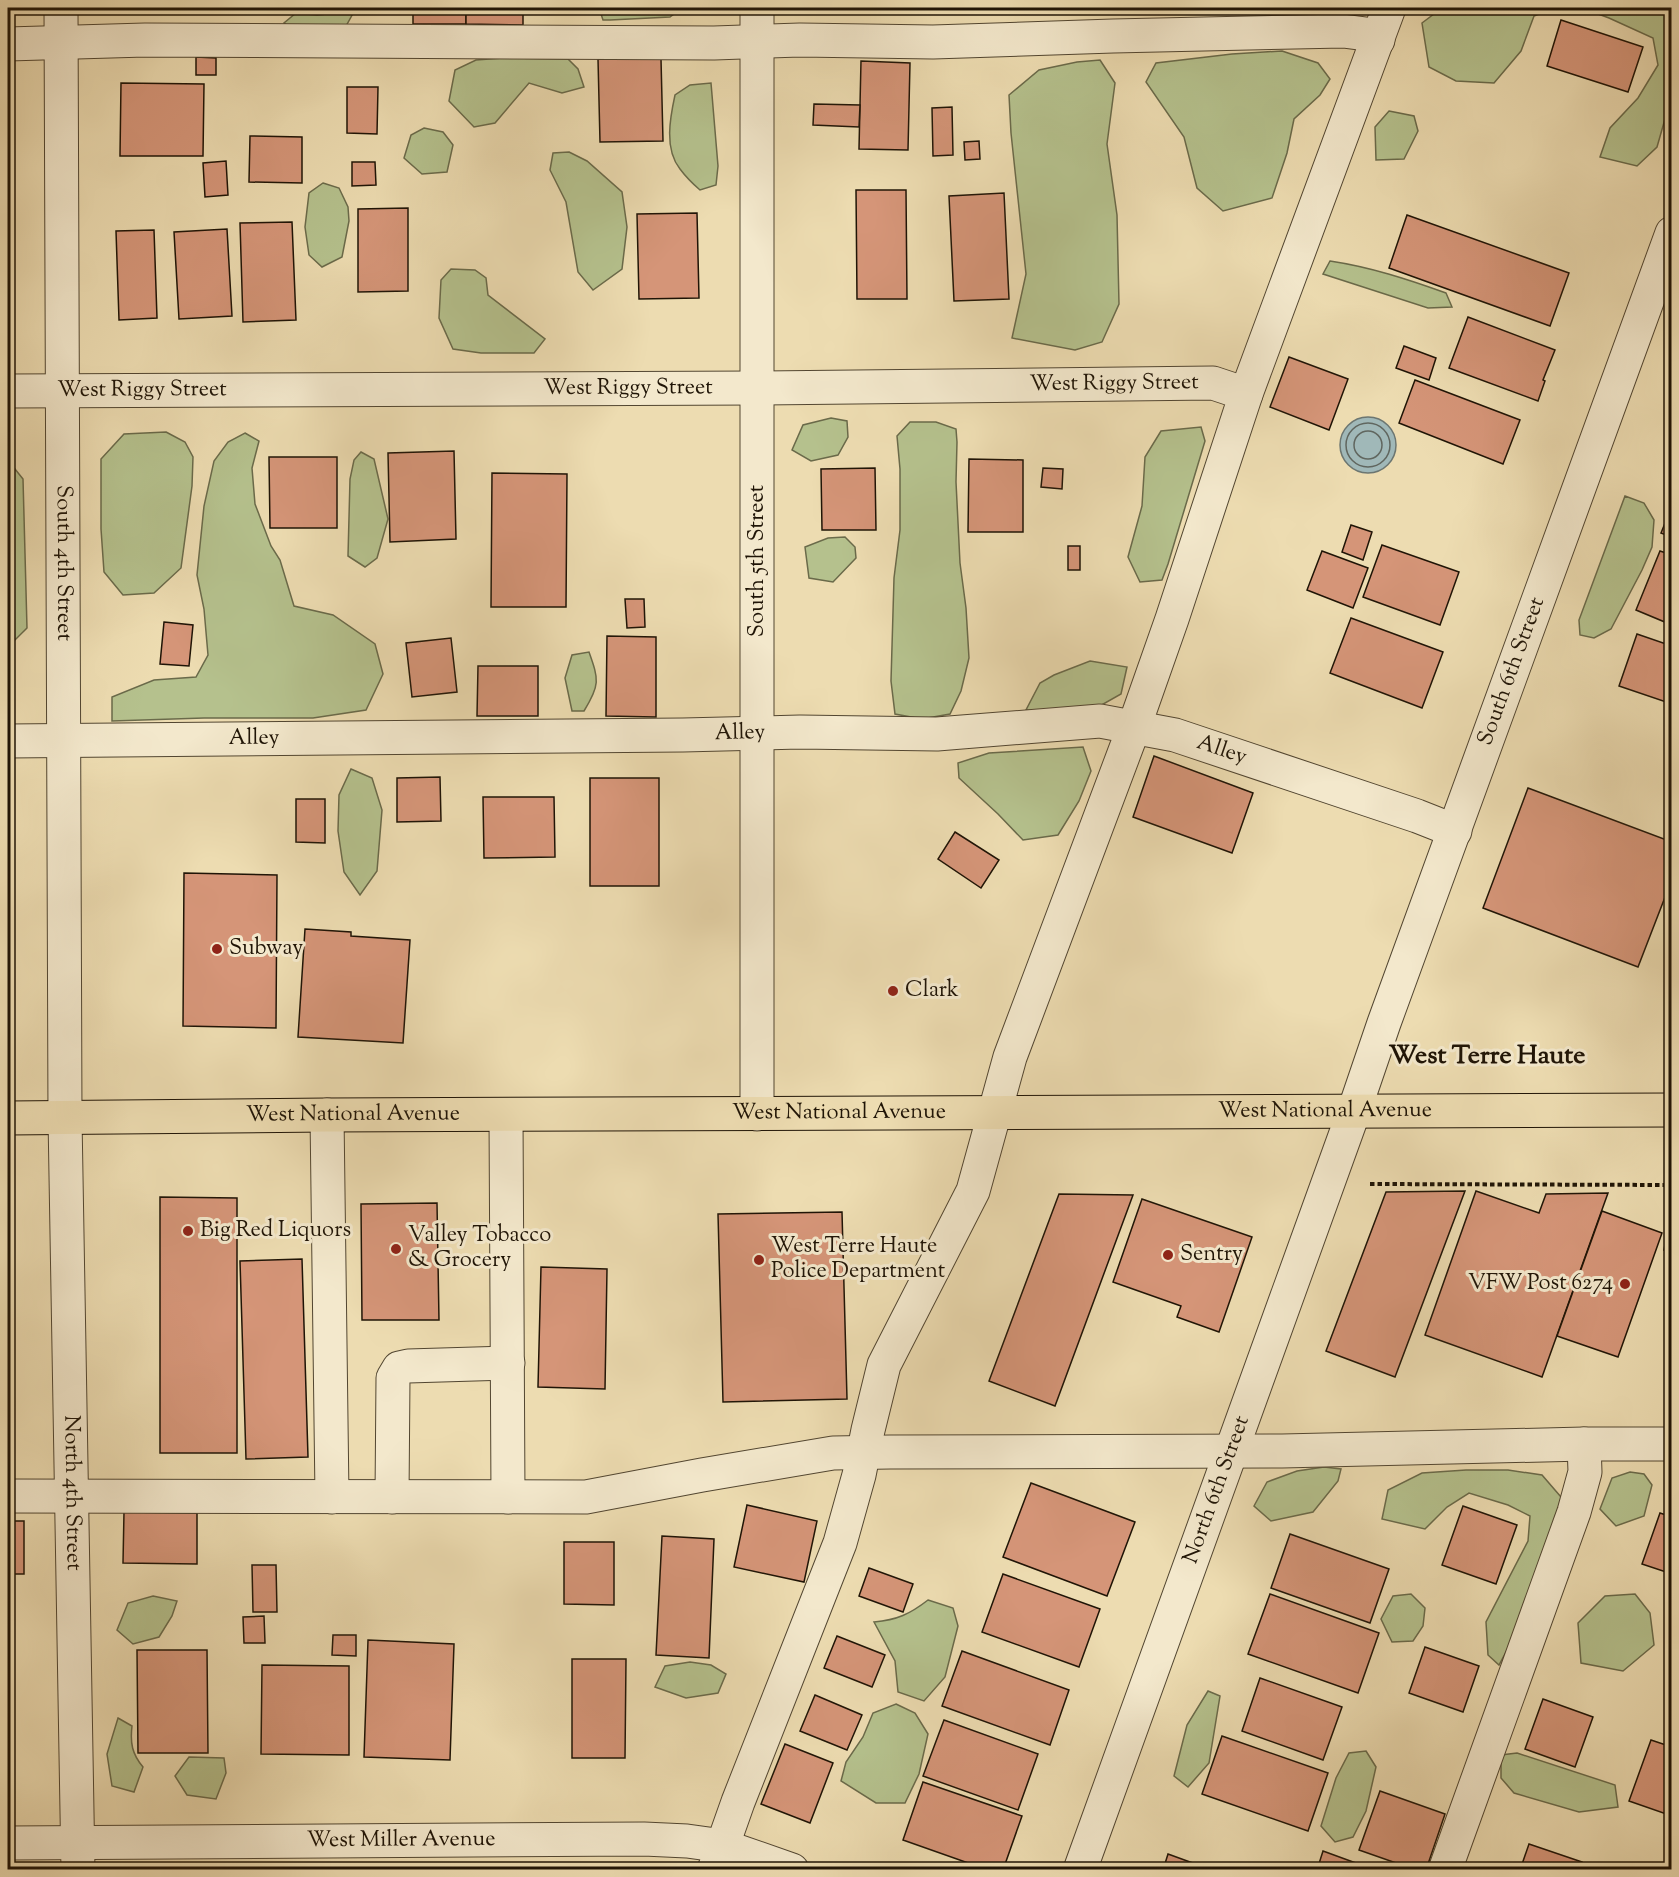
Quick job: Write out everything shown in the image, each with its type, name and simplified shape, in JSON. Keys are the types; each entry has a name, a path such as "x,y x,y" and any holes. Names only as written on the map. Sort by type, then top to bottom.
{"main road":[{"name":"West National Avenue","path":"8,1118 1671,1110"}],"street":[{"name":"South 4th Street","path":"61,8 65,1118"},
{"name":"South 5th Street","path":"757,8 757,1114"},
{"path":"718,1858 840,1544 884,1365 973,1191 1010,1057 1134,727 1246,394 1389,8"},
{"path":"8,44 145,40 933,42 1343,32 1366,34 1378,40"},
{"name":"South 6th Street","path":"1354,1111 1671,233"},
{"name":"West Riggy Street","path":"8,391 757,388 1213,383 1246,394"},
{"name":"Alley","path":"8,741 800,732 937,734 1100,721 1175,735 1417,816 1455,831"},
{"name":"North 6th Street","path":"1080,1869 1354,1111"},
{"path":"506,1114 508,1497"},
{"path":"327,1115 332,1497"},
{"name":"North 4th Street","path":"65,1118 78,1856"},
{"path":"392,1497 393,1378 399,1368 507,1363"},
{"path":"1445,1869 1574,1512 1585,1472 1584,1444"},
{"path":"8,1496 586,1497 833,1453 1230,1451 1671,1444"},
{"name":"West Miller Avenue","path":"8,1843 78,1856 644,1839 687,1841 718,1858 792,1869"}],"path":[{"path":"1328,1184 1671,1185"}],"green space":[{"path":"343,8 356,8 346,26 295,31 284,23 296,13 317,15 338,13"},
{"path":"599,8 682,8 670,17 603,20"},
{"path":"1442,8 1554,8 1534,16 1521,51 1494,83 1456,81 1429,67 1422,23"},
{"path":"1582,8 1671,8 1671,98 1657,147 1637,166 1600,157 1610,128 1638,98 1658,65 1653,38"},
{"path":"1282,51 1318,63 1330,79 1320,95 1294,119 1287,153 1272,198 1223,211 1197,188 1184,137 1146,82 1156,63"},
{"path":"568,59 578,69 584,87 562,93 529,83 495,123 474,127 449,101 455,70 476,60"},
{"path":"1100,60 1115,83 1107,144 1117,215 1119,304 1102,342 1075,350 1012,338 1026,274 1009,95 1039,70"},
{"path":"711,83 718,166 716,185 700,190 675,161 670,143 670,123 675,95 690,85"},
{"path":"1389,111 1414,116 1418,131 1404,159 1376,160 1375,127"},
{"path":"424,128 443,132 453,145 447,172 422,174 404,158 411,135"},
{"path":"569,152 587,161 622,192 627,227 622,269 593,290 578,272 566,202 550,170 553,153"},
{"path":"323,183 339,188 348,207 349,221 342,257 322,267 309,255 305,227 309,193"},
{"path":"1330,261 1388,274 1446,293 1452,307 1428,308 1323,274"},
{"path":"451,269 475,270 486,278 488,295 545,339 534,353 481,353 453,349 439,318 441,280"},
{"path":"831,418 847,421 848,437 838,455 811,461 792,450 803,425"},
{"path":"910,422 936,422 956,429 960,563 969,658 961,691 950,714 922,719 895,714 891,681 894,578 900,530 900,469 897,436"},
{"path":"1201,427 1205,441 1162,580 1140,582 1128,557 1142,506 1145,457 1161,431"},
{"path":"166,432 185,442 193,457 192,486 181,568 154,593 123,595 104,572 101,529 101,459 124,434"},
{"path":"245,433 259,441 252,468 255,504 271,546 280,560 294,606 333,615 375,644 383,674 366,710 313,718 112,721 112,697 154,680 196,677 208,655 204,609 197,575 204,506 214,461 228,442"},
{"path":"361,452 374,459 388,519 377,558 365,567 348,556 350,479 354,460"},
{"path":"15,469 23,479 27,628 12,643 8,642 8,489"},
{"path":"1625,496 1644,503 1654,520 1652,547 1611,629 1594,638 1580,635 1579,620"},
{"path":"845,537 855,547 856,558 833,582 809,578 805,547 828,538"},
{"path":"589,652 596,676 593,695 584,711 572,711 565,678 572,655"},
{"path":"1090,661 1127,667 1121,694 1091,711 1044,713 1026,710 1040,683"},
{"path":"1083,747 1091,771 1079,801 1058,835 1023,840 959,778 958,763 989,753"},
{"path":"351,769 372,778 382,810 377,871 360,895 344,872 338,831 339,795"},
{"path":"1324,1467 1341,1469 1338,1481 1313,1512 1271,1521 1254,1506 1267,1482 1297,1471"},
{"path":"1508,1470 1542,1475 1561,1497 1557,1525 1521,1624 1499,1665 1488,1655 1486,1622 1528,1541 1530,1516 1508,1505 1469,1493 1447,1507 1425,1529 1382,1519 1388,1490 1422,1473"},
{"path":"1630,1472 1644,1474 1652,1485 1644,1516 1616,1526 1600,1509 1612,1478"},
{"path":"1411,1594 1425,1608 1423,1626 1413,1641 1392,1642 1381,1619 1393,1596"},
{"path":"1635,1594 1650,1613 1654,1645 1623,1671 1581,1663 1578,1623 1605,1596"},
{"path":"153,1596 177,1601 172,1616 159,1637 133,1644 117,1630 128,1603"},
{"path":"928,1600 953,1608 958,1626 945,1677 924,1701 898,1692 895,1661 874,1622 903,1616"},
{"path":"690,1662 711,1665 726,1674 718,1693 686,1698 655,1687 665,1666"},
{"path":"1208,1691 1220,1696 1209,1763 1188,1787 1174,1776 1187,1725"},
{"path":"896,1704 915,1713 928,1734 919,1774 905,1803 876,1803 841,1781 846,1762 863,1737 873,1713"},
{"path":"118,1718 132,1726 133,1748 143,1767 134,1792 112,1786 107,1754"},
{"path":"1366,1751 1376,1767 1366,1811 1353,1837 1335,1842 1321,1826 1336,1778 1349,1753"},
{"path":"1517,1753 1615,1785 1618,1807 1579,1812 1514,1793 1501,1778 1501,1755"},
{"path":"189,1757 224,1758 226,1773 216,1799 187,1795 175,1776"}],"water":[{"path":"1368,417 1379,419 1388,425 1394,434 1396,445 1394,456 1388,465 1379,471 1368,473 1357,471 1348,465 1342,456 1340,445 1342,434 1348,425 1357,419"}],"building":[{"path":"413,8 466,8 466,24 413,24"},
{"path":"466,8 523,8 523,25 466,24"},
{"path":"1094,8 1133,8 1132,13"},
{"path":"1561,20 1643,47 1628,92 1547,66"},
{"path":"196,57 216,58 216,75 196,75"},
{"path":"598,59 661,59 663,141 600,142"},
{"path":"861,61 910,63 908,150 859,149"},
{"path":"121,83 204,84 203,156 120,156"},
{"path":"347,87 378,87 377,134 347,133"},
{"path":"814,104 860,105 859,127 813,125"},
{"path":"952,107 953,155 933,156 932,108"},
{"path":"250,136 302,137 302,183 249,182"},
{"path":"979,141 980,159 965,160 964,142"},
{"path":"226,161 228,195 205,197 203,163"},
{"path":"352,162 375,162 376,185 352,186"},
{"path":"856,190 906,190 907,299 857,299"},
{"path":"1004,193 1009,299 954,301 949,196"},
{"path":"408,208 408,291 358,292 358,209"},
{"path":"697,213 699,298 639,299 637,214"},
{"path":"1407,215 1569,273 1550,326 1389,268"},
{"path":"292,222 296,320 243,322 240,223"},
{"path":"227,229 232,316 179,319 174,232"},
{"path":"154,230 157,318 119,320 116,231"},
{"path":"1468,317 1555,350 1543,380 1545,381 1538,401 1449,368"},
{"path":"1404,346 1436,358 1429,380 1396,368"},
{"path":"1289,357 1348,379 1329,430 1270,407"},
{"path":"1415,380 1520,420 1503,464 1399,423"},
{"path":"454,451 456,539 390,542 388,453"},
{"path":"269,457 337,457 337,528 270,528"},
{"path":"969,459 1023,460 1023,532 968,532"},
{"path":"875,468 876,530 822,530 821,469"},
{"path":"1043,468 1063,469 1062,489 1041,487"},
{"path":"492,473 567,474 566,607 491,607"},
{"path":"1672,506 1672,537 1661,533"},
{"path":"1351,525 1372,532 1363,560 1342,552"},
{"path":"1382,545 1459,572 1440,625 1363,597"},
{"path":"1068,546 1080,546 1080,570 1068,570"},
{"path":"1322,551 1368,568 1353,608 1307,590"},
{"path":"1660,551 1672,555 1672,625 1636,610"},
{"path":"625,599 644,599 645,627 627,628"},
{"path":"1351,618 1443,652 1422,708 1330,673"},
{"path":"164,622 193,625 189,666 160,664"},
{"path":"1637,634 1672,646 1672,704 1619,686"},
{"path":"607,636 656,637 656,717 606,716"},
{"path":"451,638 457,692 412,697 406,643"},
{"path":"478,666 538,666 538,716 477,716"},
{"path":"1154,756 1253,793 1232,853 1133,817"},
{"path":"440,777 441,821 397,822 397,778"},
{"path":"590,778 659,778 659,886 590,886"},
{"path":"1528,788 1672,842 1672,879 1638,967 1483,908"},
{"path":"483,797 554,797 555,857 484,858"},
{"path":"296,799 325,799 325,843 296,842"},
{"path":"955,832 999,860 981,888 938,859"},
{"path":"8,846 11,846 12,983 8,983"},
{"path":"184,873 277,875 276,1028 183,1026"},
{"path":"305,929 351,932 351,936 410,940 403,1043 298,1037"},
{"path":"1465,1191 1395,1377 1326,1351 1386,1192"},
{"path":"1476,1191 1539,1213 1546,1194 1608,1193 1542,1377 1425,1335"},
{"path":"1059,1194 1133,1195 1055,1406 989,1381"},
{"path":"160,1197 237,1198 237,1453 160,1453"},
{"path":"1142,1199 1252,1237 1219,1332 1177,1317 1181,1306 1113,1282"},
{"path":"437,1203 439,1320 362,1320 361,1204"},
{"path":"1602,1211 1662,1233 1618,1357 1557,1336"},
{"path":"842,1212 847,1399 723,1402 718,1214"},
{"path":"1668,1228 1672,1228 1672,1251 1664,1250"},
{"path":"302,1259 308,1457 246,1459 240,1261"},
{"path":"541,1267 607,1269 605,1389 538,1387"},
{"path":"1031,1483 1135,1522 1107,1596 1003,1557"},
{"path":"747,1505 817,1521 804,1582 734,1567"},
{"path":"1463,1506 1517,1525 1496,1584 1442,1565"},
{"path":"124,1512 197,1513 197,1564 123,1563"},
{"path":"1660,1513 1672,1517 1672,1574 1642,1564"},
{"path":"8,1521 24,1521 24,1574 8,1574"},
{"path":"1290,1534 1389,1569 1370,1623 1271,1588"},
{"path":"662,1536 714,1539 709,1658 656,1655"},
{"path":"564,1542 614,1542 614,1605 564,1604"},
{"path":"252,1565 276,1565 277,1612 253,1612"},
{"path":"869,1568 913,1584 903,1612 859,1596"},
{"path":"1003,1574 1100,1609 1079,1667 982,1632"},
{"path":"1270,1594 1379,1633 1358,1693 1248,1654"},
{"path":"264,1616 265,1643 244,1643 243,1617"},
{"path":"333,1635 356,1635 356,1656 332,1655"},
{"path":"837,1636 885,1655 872,1687 824,1668"},
{"path":"368,1640 454,1644 450,1760 364,1757"},
{"path":"1425,1647 1479,1666 1463,1712 1409,1693"},
{"path":"137,1650 207,1650 208,1753 138,1753"},
{"path":"962,1651 1069,1690 1050,1745 942,1706"},
{"path":"572,1659 626,1659 625,1758 572,1758"},
{"path":"262,1665 349,1666 349,1755 261,1754"},
{"path":"1260,1678 1342,1707 1323,1760 1242,1731"},
{"path":"815,1695 862,1715 847,1750 800,1731"},
{"path":"1543,1699 1593,1717 1575,1767 1525,1749"},
{"path":"944,1720 1038,1754 1018,1810 923,1776"},
{"path":"1222,1736 1328,1773 1308,1831 1202,1794"},
{"path":"1651,1740 1672,1747 1672,1816 1629,1801"},
{"path":"785,1744 833,1763 810,1823 761,1804"},
{"path":"923,1782 1022,1816 1003,1870 988,1870 903,1840"},
{"path":"1380,1791 1445,1814 1426,1870 1416,1870 1359,1850"},
{"path":"1529,1844 1582,1862 1579,1870 1520,1870"},
{"path":"1323,1851 1375,1870 1317,1870"},
{"path":"1168,1854 1212,1870 1163,1870"}],"place":[{"name":"Subway","path":"217,949"},
{"name":"Clark","path":"893,991"},
{"name":"Big Red Liquors","path":"188,1231"},
{"name":"Valley Tobacco & Grocery","path":"396,1249"},
{"name":"Sentry","path":"1168,1255"},
{"name":"West Terre Haute Police Department","path":"759,1260"},
{"name":"VFW Post 6274","path":"1625,1284"}],"district":[{"name":"West Terre Haute","path":"1487,1056"}]}
